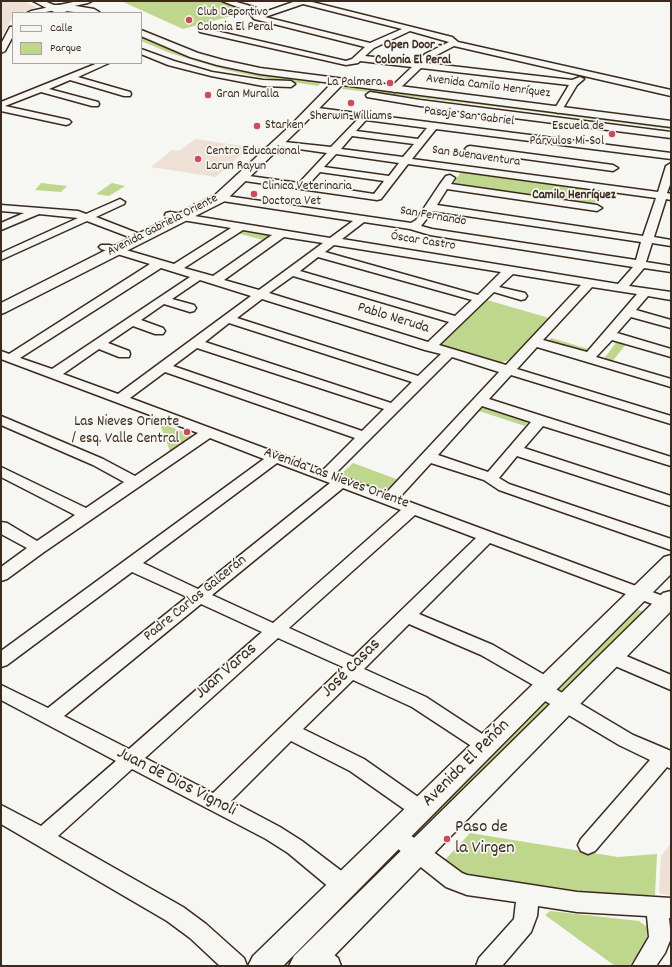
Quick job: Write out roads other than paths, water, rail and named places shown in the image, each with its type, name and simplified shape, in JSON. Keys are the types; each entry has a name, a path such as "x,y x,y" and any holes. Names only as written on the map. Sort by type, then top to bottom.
{"main road":[{"path":"37,1 61,12"},
{"path":"71,2 93,12"},
{"path":"52,8 70,8 90,12"},
{"name":"Avenida Camilo Henríquez","path":"142,33 186,52 221,63 330,85 370,95 470,105 671,131"},
{"name":"Avenida Camilo Henríquez","path":"142,43 172,56 224,71 291,84 394,89 671,124"},
{"path":"172,56 199,71"},
{"name":"Avenida Gabriela Oriente","path":"1,300 176,216 220,198 278,143 310,110 330,85"},
{"name":"Avenida Gabriela Oriente","path":"176,216 214,192 330,85"},
{"name":"Avenida Gabriela Oriente","path":"1,309 110,249"},
{"name":"Avenida El Peñón","path":"263,966 421,810 477,739 545,688 671,562"},
{"name":"Avenida El Peñón","path":"319,957 418,851 669,602"},
{"path":"304,926 319,957"}],"street":[{"path":"35,12 71,2 88,1"},
{"path":"226,1 251,10 257,16 371,46"},
{"path":"257,16 301,1 449,39 454,42 453,43"},
{"path":"203,30 342,63 352,62 371,46 409,29"},
{"path":"1,51 12,31"},
{"path":"394,89 418,65 436,51 453,43 671,93"},
{"name":"Avenida Camilo Henríquez","path":"142,51 166,62 199,71 246,80 291,84"},
{"path":"479,72 506,54"},
{"path":"358,58 574,83"},
{"path":"1,106 102,64"},
{"path":"558,110 574,83 590,74"},
{"path":"68,77 127,94"},
{"path":"41,89 95,104"},
{"name":"Avenida Camilo Henríquez","path":"370,95 671,135"},
{"path":"1,106 66,122"},
{"name":"Pasaje San Gabriel","path":"310,110 671,156"},
{"path":"412,226 420,222 495,112"},
{"path":"301,187 364,117"},
{"path":"242,178 376,198 432,126"},
{"path":"350,133 420,142"},
{"name":"San Buenaventura","path":"278,143 456,168 601,198 666,197"},
{"path":"470,149 613,168"},
{"path":"587,231 620,150"},
{"path":"621,288 636,273 640,264 648,240 666,197 671,166"},
{"path":"318,169 391,179"},
{"path":"444,186 601,198"},
{"name":"San Fernando","path":"220,198 362,220 412,226 430,232 671,269"},
{"path":"1,257 120,202"},
{"path":"430,207 671,244"},
{"path":"1,208 72,213 88,217 136,236"},
{"path":"1,227 38,210"},
{"name":"Óscar Castro","path":"176,216 671,296"},
{"path":"120,399 362,220"},
{"path":"174,269 240,227"},
{"path":"214,281 282,234"},
{"name":"Pablo Neruda","path":"110,249 671,420"},
{"path":"317,253 480,298"},
{"path":"387,273 411,254"},
{"path":"6,356 159,264"},
{"path":"430,347 510,270"},
{"path":"292,272 457,320"},
{"path":"54,374 198,276"},
{"path":"389,499 589,283"},
{"path":"491,288 521,296"},
{"path":"589,356 594,354 644,292"},
{"path":"163,300 190,308"},
{"path":"628,312 671,324"},
{"path":"228,319 421,381"},
{"path":"131,321 159,331"},
{"path":"609,335 671,352"},
{"path":"534,342 589,356 591,360 671,383"},
{"path":"196,343 394,408"},
{"path":"98,344 124,354"},
{"path":"326,475 449,353"},
{"name":"Avenida Las Nieves Oriente","path":"6,356 669,602"},
{"path":"163,367 365,437"},
{"path":"480,400 671,462"},
{"path":"1,420 98,462 135,482"},
{"path":"489,477 493,475 540,420"},
{"path":"1,575 38,548 209,432"},
{"path":"515,450 671,501"},
{"path":"1,660 276,457"},
{"path":"428,457 489,477 495,482 504,486 671,545"},
{"path":"1,471 87,515"},
{"name":"Padre Carlos Galcerán","path":"50,718 342,481"},
{"name":"Juan Varas","path":"42,838 413,508"},
{"path":"1,527 38,548"},
{"name":"José Casas","path":"216,803 488,536"},
{"path":"130,564 275,630 353,668 419,702 477,739"},
{"path":"406,616 487,650 545,688 564,705 626,740 667,759 588,845"},
{"path":"612,657 671,684"},
{"name":"Juan de Dios Vignoli","path":"1,692 284,839 344,886"},
{"path":"289,731 357,765 421,810"},
{"path":"1,814 181,918 198,931 236,966"},
{"path":"396,835 460,883 528,895 596,904 663,907 660,937 657,946 643,966"},
{"path":"487,966 522,925 526,916 528,895"}],"place":[{"name":"Club Deportivo Colonia El Peral","path":"189,20"},
{"name":"La Palmera","path":"390,83"},
{"name":"Gran Muralla","path":"208,95"},
{"name":"Sherwin-Williams","path":"351,103"},
{"name":"Starken","path":"257,126"},
{"name":"Escuela de Párvulos Mi-Sol","path":"612,134"},
{"name":"Centro Educacional Larun Rayun","path":"198,159"},
{"name":"Clinica Veterinaria Doctora Vet","path":"254,194"},
{"name":"Las Nieves Oriente / esq. Valle Central","path":"187,432"},
{"name":"Paso de la Virgen","path":"447,839"}],"district":[{"name":"Open Door - Colonia El Peral","path":"413,54"},
{"name":"Camilo Henríquez","path":"574,196"}]}
